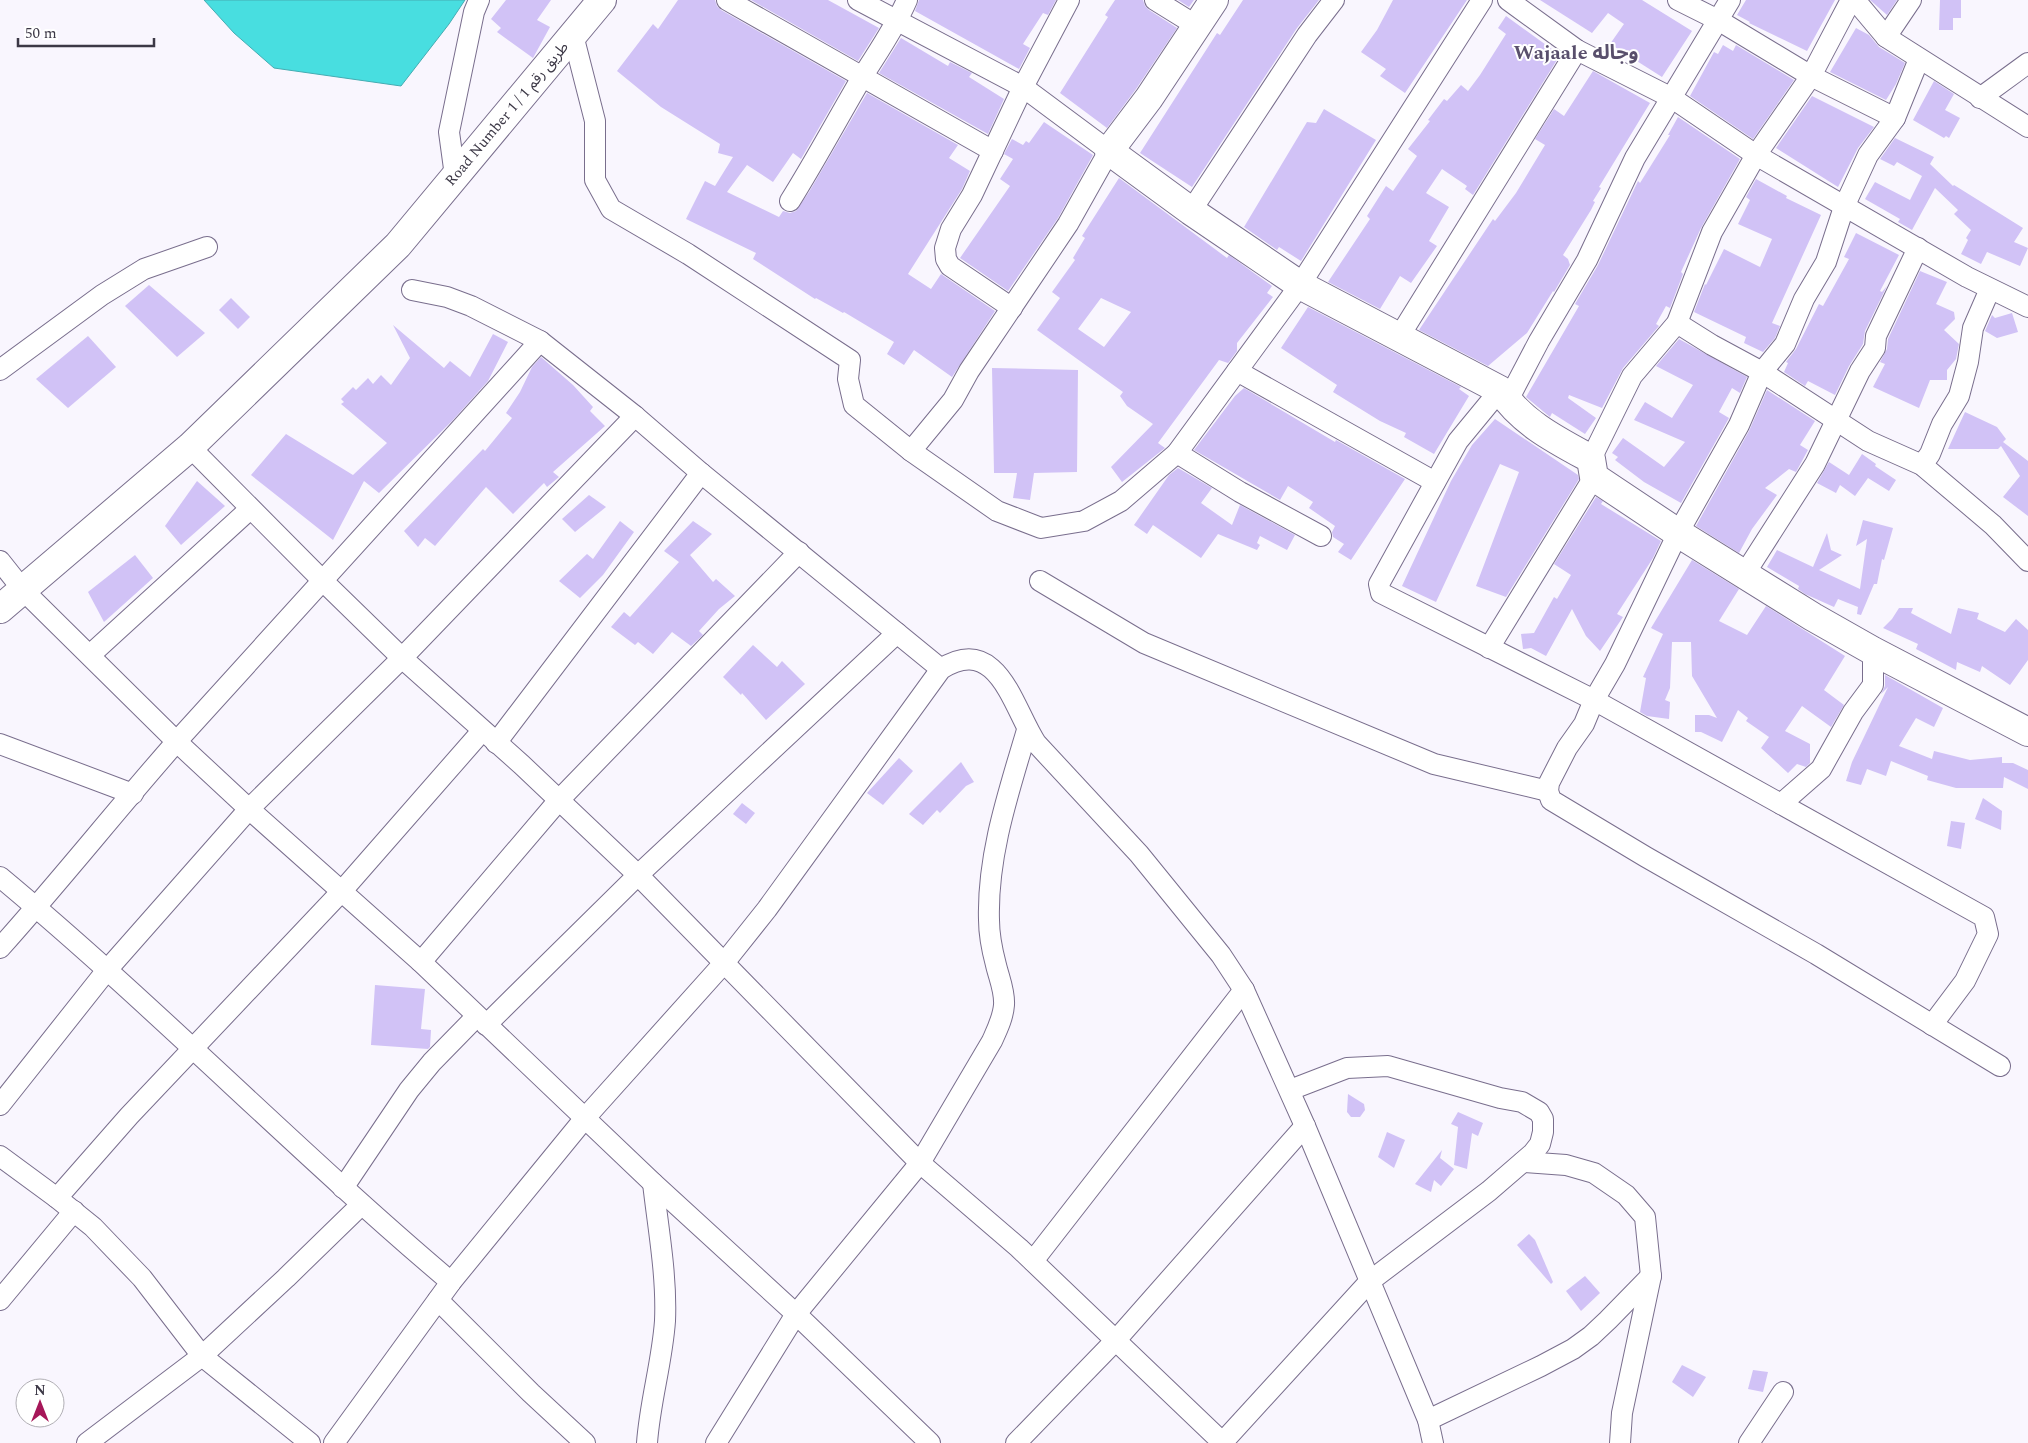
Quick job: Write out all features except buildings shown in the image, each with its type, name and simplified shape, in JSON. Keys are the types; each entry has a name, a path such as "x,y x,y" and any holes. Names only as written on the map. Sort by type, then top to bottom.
{"main road":[{"name":"Road Number 1 / طريق رقم 1","path":"0,609 190,447 398,245 602,0"},
{"path":"1214,0 1149,98 1109,151 1191,211 1300,285 1399,337 1504,396 1522,416 1547,436 1678,533 1744,575 1873,652 2028,732"}],"street":[{"path":"455,176 450,132 474,12 479,0"},
{"path":"727,0 993,151"},
{"path":"858,0 1022,87 1109,151 1068,224 970,371 953,400 911,451"},
{"path":"790,201 862,78 898,22 907,0"},
{"path":"1012,308 950,266 946,259 945,248 951,229 972,196 1022,87 1069,0"},
{"path":"1155,0 1197,26"},
{"path":"1191,211 1307,35 1334,0"},
{"path":"574,35 595,121 595,180 611,209 688,254 850,360 848,379 854,405 911,451 997,511 1041,528 1084,521 1121,501 1177,453 1300,285 1482,0"},
{"path":"1508,0 1577,50 1672,98 1756,156 1967,278 2021,304 2028,320"},
{"path":"1678,0 1718,20 1811,76 1895,118"},
{"path":"1730,0 1635,158 1587,260 1539,341 1504,396 1458,441 1379,584 1381,593 1594,700 1984,917 1988,934 1965,981 1932,1025"},
{"path":"1489,648 1592,468 1632,376 1677,323 1712,232 1756,156 1811,76 1853,0 1886,37 2028,127"},
{"path":"1886,37 1911,0"},
{"path":"1399,337 1577,50"},
{"path":"1919,59 1895,118 1868,155 1844,207 1826,262 1804,299 1785,344 1762,372 1739,425 1678,533 1625,644 1594,700 1584,724 1567,748 1549,783 1548,791 1551,800 1816,954 2000,1066"},
{"path":"1980,98 2028,63"},
{"path":"0,370 102,295 144,269 207,247"},
{"path":"1744,575 1815,464 1860,372 1875,348 1876,336 1918,248"},
{"path":"1922,465 1959,396 1968,362 1973,328 1990,289"},
{"path":"412,290 447,297 471,306 540,340 635,416 701,473 941,669"},
{"path":"1677,323 1712,345 1762,372 1868,441 1922,465 1993,525 2028,561"},
{"path":"0,948 177,742 324,582 540,340"},
{"path":"1238,371 1435,482"},
{"path":"0,1105 108,970 249,809 402,658 635,416"},
{"path":"190,447 250,509 402,658 560,800 638,875 920,1163 1033,1261 1222,1443 1370,1281 1489,1191 1523,1162 1537,1148 1543,1132 1543,1119 1539,1112 1522,1102 1500,1098 1388,1066 1347,1068 1290,1090"},
{"path":"1177,453 1240,492 1321,536"},
{"path":"57,1198 92,1156 193,1048 489,737 701,473"},
{"path":"90,655 250,509"},
{"path":"420,962 560,800 799,552"},
{"path":"0,561 23,590 177,742 420,962 653,1183 796,1314 930,1443"},
{"path":"1040,581 1144,643 1425,761 1548,791"},
{"path":"343,1188 410,1090 432,1062 482,1020 897,632"},
{"path":"1781,804 1821,769 1853,712 1874,685 1873,652"},
{"path":"334,1443 451,1282 584,1118 724,963 767,909 941,669 952,662 969,658 988,665 1005,685 1027,730 1052,762 1139,854 1221,955 1244,990 1290,1090 1428,1420 1433,1443"},
{"path":"716,1443 796,1314 920,1163 992,1041 1004,1008 1004,994 995,963 988,920 991,882 1005,807 1027,730"},
{"path":"0,744 132,794"},
{"path":"0,877 108,970 361,1205 451,1282"},
{"path":"1033,1261 1244,990"},
{"path":"1016,1443 1116,1340 1305,1126"},
{"path":"0,1156 93,1227 128,1262 202,1356 310,1443"},
{"path":"1523,1162 1566,1165 1584,1169 1604,1179 1626,1195 1645,1217 1651,1276 1622,1413 1620,1443"},
{"path":"647,1443 649,1416 662,1352 665,1320 662,1258 653,1183"},
{"path":"87,1443 202,1356 361,1205"},
{"path":"0,1300 74,1211"},
{"path":"1428,1420 1492,1391 1573,1349 1596,1331 1651,1276"},
{"path":"438,1300 531,1393 585,1443"},
{"path":"1749,1443 1783,1392"}],"water":[{"path":"204,0 465,0 401,86 274,68 234,33"}],"district":[{"name":"Wajaale وجاله","path":"1576,53"}]}
